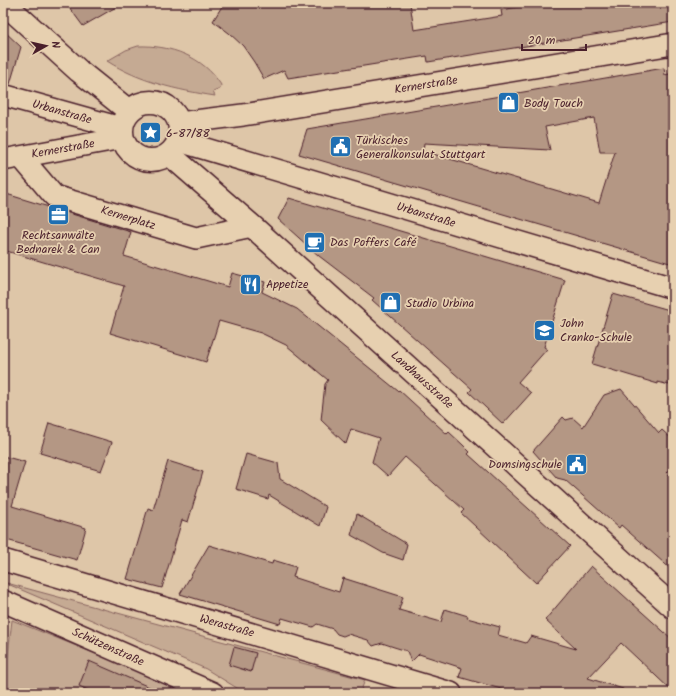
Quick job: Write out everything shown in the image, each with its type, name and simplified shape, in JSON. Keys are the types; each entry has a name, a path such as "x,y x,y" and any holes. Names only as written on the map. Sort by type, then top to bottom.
{"street":[{"path":"4,3 79,72 124,126 126,148 133,155 141,159 151,161 161,159 176,139 170,108 158,103 144,102 136,106 124,126"},
{"name":"Kernerstraße","path":"176,139 243,115 673,44"},
{"name":"Urbanstraße","path":"4,95 124,126"},
{"name":"Kernerstraße","path":"12,158 124,126"},
{"name":"Urbanstraße","path":"176,139 673,288"},
{"name":"Landhausstraße","path":"176,139 252,226 673,607"},
{"name":"Kernerplatz","path":"12,158 54,196 188,236 196,238 252,226"},
{"name":"Werastraße","path":"3,560 451,693"},
{"name":"Schützenstraße","path":"3,601 213,693"}],"shaded area":[{"path":"138,46 150,46 174,50 185,54 205,67 214,75 221,85 220,89 213,92 215,96 173,88 146,80 107,61 126,50"},
{"path":"3,582 365,680 360,693 245,693 206,669"},
{"path":"12,620 193,693 3,693 5,677 3,683 3,671 6,672"}],"building":[{"path":"66,3 123,3 83,26"},
{"path":"224,3 410,3 414,30 502,16 501,10 542,3 673,3 673,22 428,62 427,56 288,78 284,70 264,79 243,46 213,21"},
{"path":"3,30 21,47 10,84 3,83"},
{"path":"664,68 665,75 673,73 673,264 299,154 307,129","holes":["594,118 600,152 615,152 599,203 423,151 424,143 550,150 545,127"]},
{"path":"3,193 131,232 124,256 228,287 232,273 265,282 262,292 297,309 398,391 399,390 447,434 449,432 470,452 468,454 570,546 536,583 461,513 464,510 405,457 388,476 372,462 379,438 351,429 346,444 321,420 325,384 328,380 286,345 261,333 219,321 206,362 110,333 124,286 3,250"},
{"path":"289,198 565,280 544,347 547,349 518,382 531,393 503,424 469,392 472,389 372,300 374,298 319,256 278,219"},
{"path":"613,294 673,311 673,373 669,385 658,382 658,384 592,364"},
{"path":"621,389 659,433 662,430 673,440 673,465 667,473 673,478 673,571 621,525 619,528 565,480 557,478 533,451 563,417 566,420 573,418 583,427 604,395"},
{"path":"49,423 112,442 101,471 40,453"},
{"path":"246,454 278,463 280,479 326,507 320,526 269,495 268,499 236,489"},
{"path":"3,456 25,462 12,506 86,528 77,560 3,539"},
{"path":"168,461 203,472 188,522 182,520 162,588 127,579 148,508 153,510"},
{"path":"357,514 407,544 403,560 383,553 351,535"},
{"path":"209,545 272,564 273,560 296,567 293,577 339,592 343,578 403,597 399,610 441,622 445,609 468,616 467,618 500,627 498,635 526,643 531,636 576,649 545,620 591,566 673,640 673,692 621,643 588,678 623,689 623,693 515,693 459,677 462,668 419,654 411,662 407,651 382,643 373,646 368,640 348,634 343,636 337,634 333,629 317,624 313,627 282,618 280,624 180,594"},
{"path":"234,647 256,653 251,672 229,665"},
{"path":"89,661 163,693 95,693 79,686"}],"place":[{"name":"Body Touch","path":"509,103"},
{"name":"6-87/88","path":"150,133"},
{"name":"Türkisches Generalkonsulat Stuttgart","path":"340,147"},
{"name":"Rechtsanwälte Bednarek & Can","path":"58,214"},
{"name":"Das Poffers Café","path":"315,242"},
{"name":"Appetize","path":"251,284"},
{"name":"Studio Urbina","path":"391,303"},
{"name":"John Cranko-Schule","path":"545,330"},
{"name":"Domsingschule","path":"577,464"}]}
